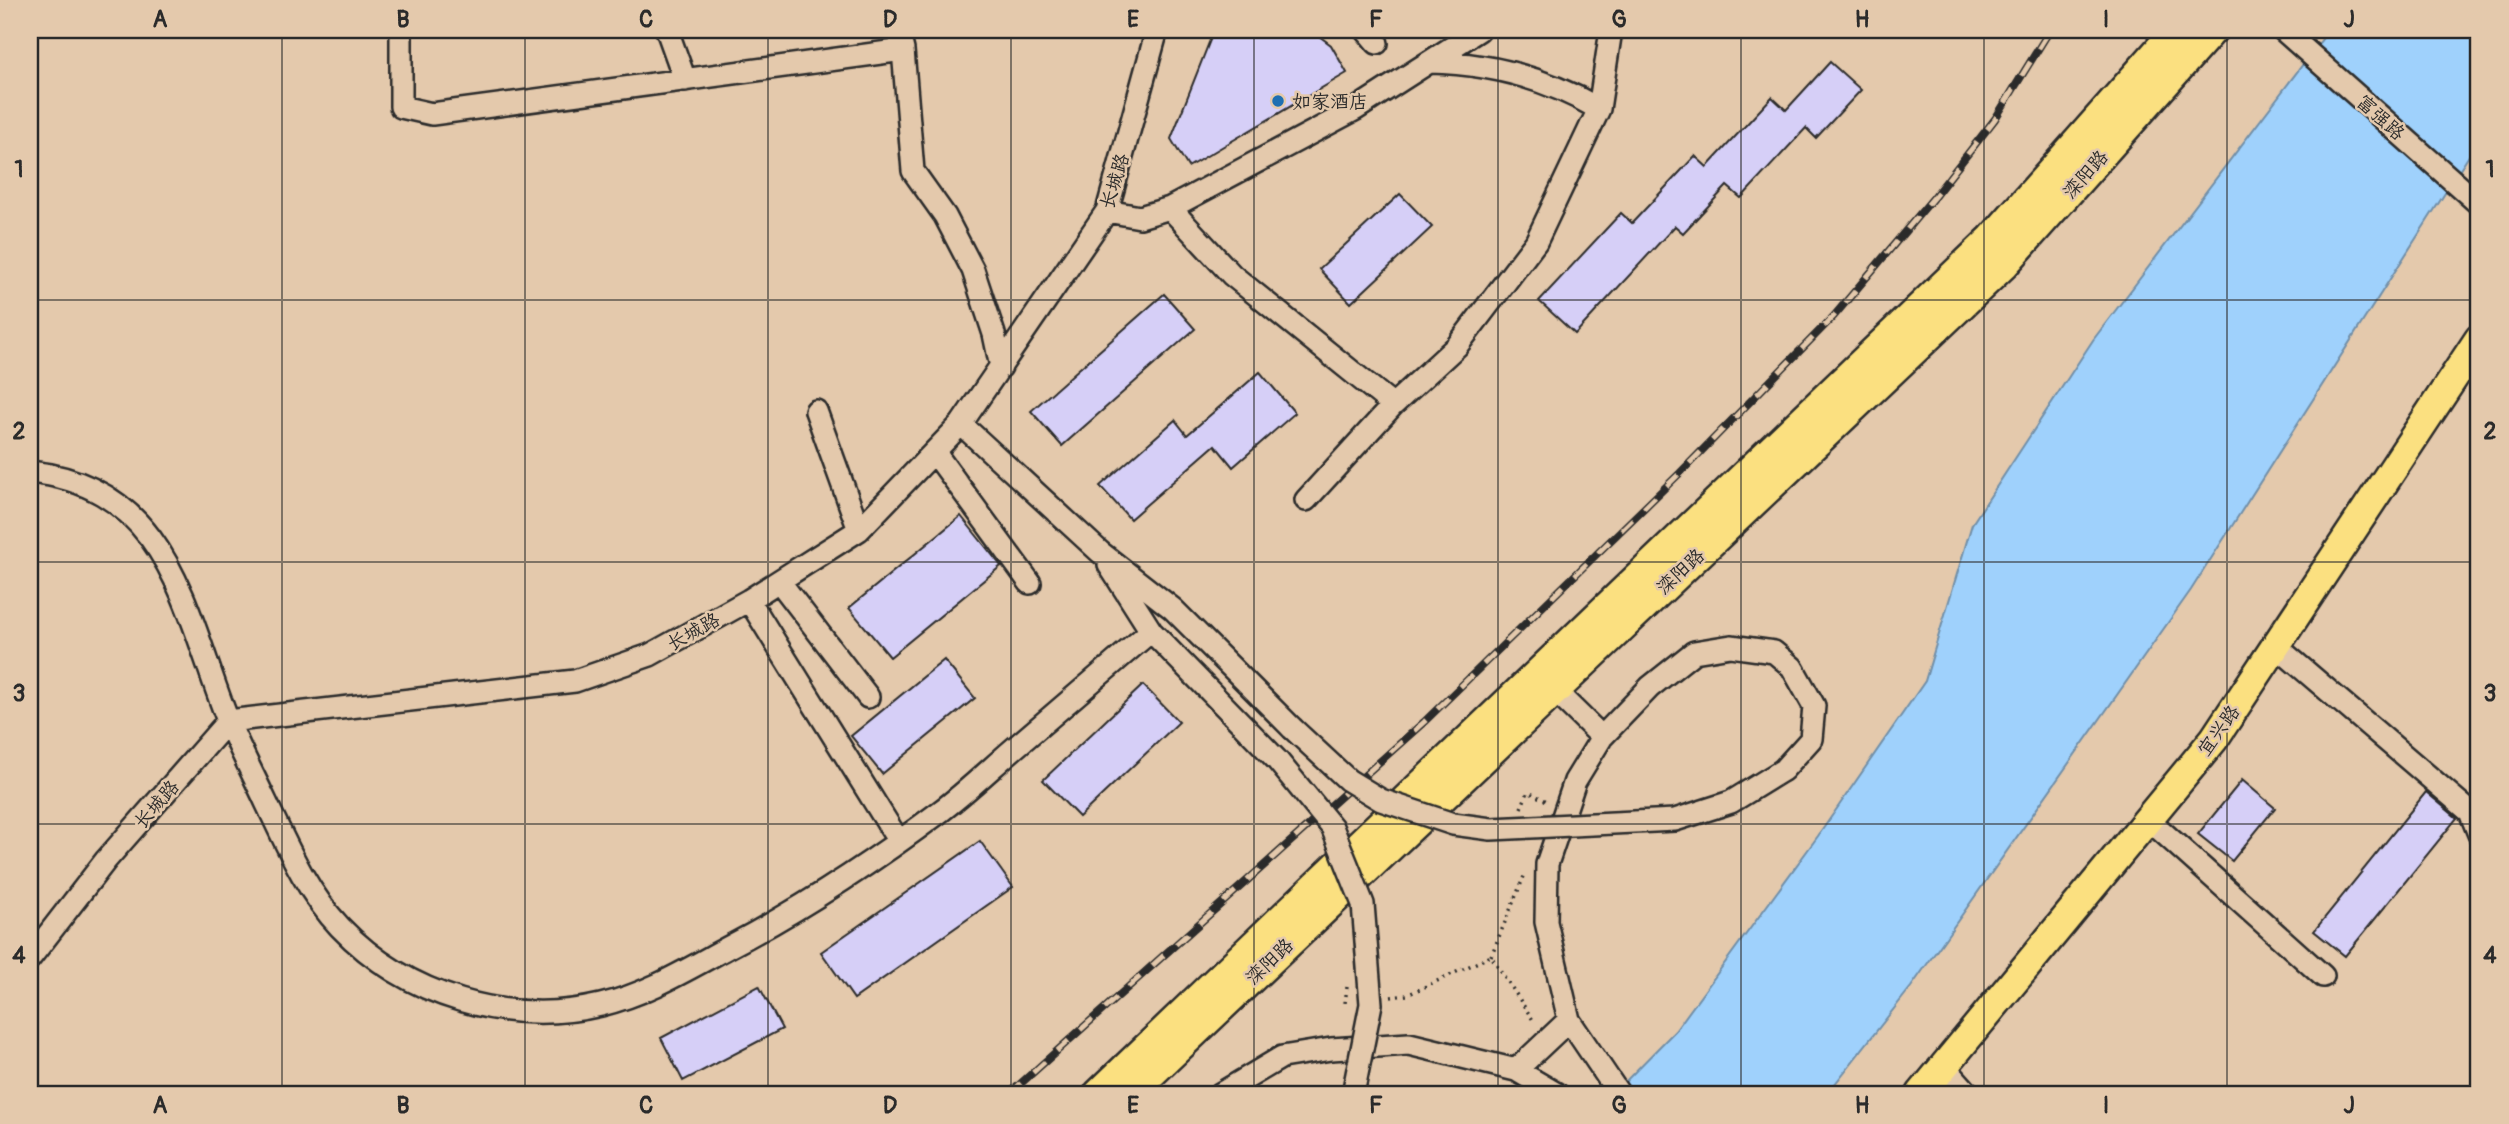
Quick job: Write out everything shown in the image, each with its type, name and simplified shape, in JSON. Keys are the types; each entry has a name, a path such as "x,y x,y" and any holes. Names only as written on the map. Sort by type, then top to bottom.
{"main road":[{"name":"滦阳路","path":"1098,1094 1992,238 2176,30"},
{"name":"滦阳路","path":"1144,1090 1554,690 2006,264 2213,30"},
{"name":"宜兴路","path":"1920,1094 2214,739 2479,339"}],"street":[{"path":"401,30 401,107 432,114 685,80 900,40 913,172 945,216 973,270 994,334 1001,366"},
{"path":"667,30 685,80"},
{"name":"长城路","path":"30,958 106,860 228,721 575,681 650,655 749,600 859,530 961,424 1107,211 1157,30"},
{"path":"1107,211 1140,217 1170,208 1356,109 1479,30"},
{"path":"1306,500 1393,405 1457,346 1536,242 1600,109 1611,30"},
{"name":"富强路","path":"2283,30 2479,204"},
{"path":"1429,62 1478,65 1526,75 1551,84 1600,109"},
{"path":"1170,208 1232,275 1393,405"},
{"path":"816,411 859,530"},
{"path":"961,424 1100,552 1174,609 1292,728 1349,780 1381,800 1452,824 1491,829 1675,820 1731,802 1783,770 1811,739 1814,706 1792,667 1774,652 1731,646 1695,652 1650,687 1602,737 1575,781 1547,864 1546,922 1569,1020 1619,1094"},
{"path":"935,453 1030,583"},
{"path":"30,472 65,478 103,495 122,508 154,541 177,581 228,721 301,874 340,927 375,958 407,978 450,997 486,1007 533,1012 599,1005 653,988 788,916 942,810 1151,631"},
{"path":"1100,552 1151,631 1277,760 1332,827 1363,904 1371,1004 1353,1094"},
{"path":"779,581 868,697"},
{"path":"749,600 898,840"},
{"path":"2276,646 2470,812 2479,834"},
{"path":"1554,690 1602,737"},
{"path":"2148,819 2323,976"},
{"path":"1516,1070 1569,1020"},
{"path":"1220,1094 1282,1057 1331,1049 1409,1044 1516,1070 1555,1092"},
{"path":"1944,1066 1969,1094"}],"path":[{"path":"1407,995 1490,956 1527,869"},
{"path":"1490,956 1548,1042"}],"water":[{"path":"2329,30 2479,30 2479,140 2191,590 1911,987 1827,1094 1613,1094 1675,1031 1818,836 1925,681 1972,524 2093,340"}],"building":[{"path":"1214,30 1311,30 1331,45 1347,73 1188,167 1171,139"},
{"path":"1830,62 1861,90 1816,138 1806,128 1741,198 1727,186 1683,233 1675,226 1575,334 1539,301 1621,213 1632,223 1695,156 1707,167 1772,97 1786,110"},
{"path":"1400,194 1432,227 1351,303 1319,269"},
{"path":"1164,294 1195,329 1062,446 1031,411"},
{"path":"1260,372 1295,413 1233,467 1215,445 1130,519 1100,486 1175,420 1187,435"},
{"path":"961,516 1001,566 890,657 849,608"},
{"path":"944,660 975,698 882,774 851,736"},
{"path":"1143,685 1179,722 1079,817 1043,780"},
{"path":"2242,780 2275,808 2232,861 2198,834"},
{"path":"2426,792 2457,818 2345,956 2314,931"},
{"path":"980,841 1013,887 854,999 821,952"},
{"path":"759,986 782,1029 683,1081 661,1038"}],"railway":[{"path":"1009,1094 1424,722 1680,473 1834,316 1934,197 1995,119 2050,30"}],"place":[{"name":"如家酒店","path":"1278,101"}]}
